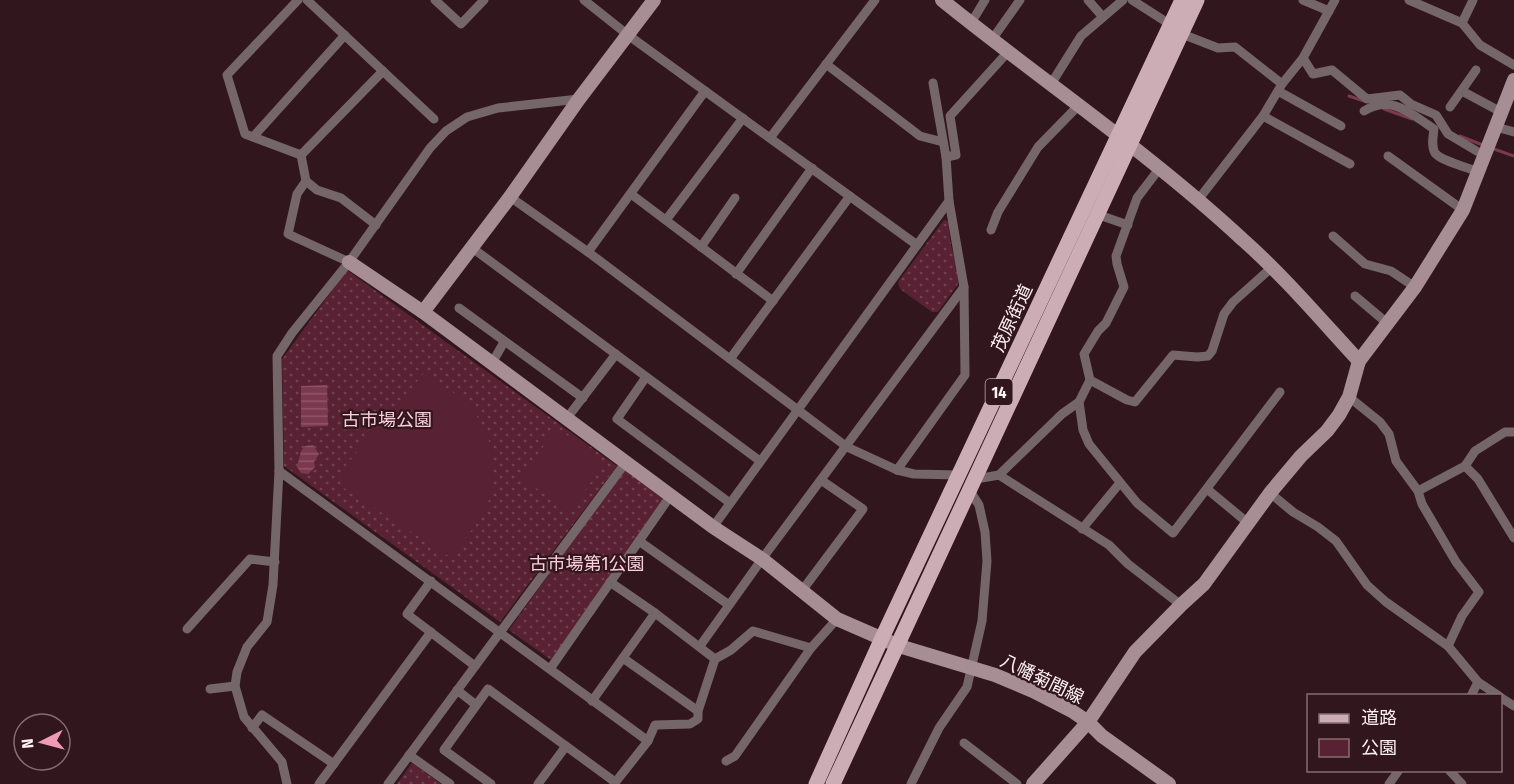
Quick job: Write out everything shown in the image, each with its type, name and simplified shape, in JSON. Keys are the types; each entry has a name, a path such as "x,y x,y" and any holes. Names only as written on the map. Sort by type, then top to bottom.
{"main road":[{"name":"茂原街道","path":"1176,29 1182,0"},
{"name":"茂原街道","path":"816,784 882,638 1124,141 1176,29 1197,0"},
{"name":"茂原街道","path":"833,784 1099,215 1124,141"}],"street":[{"path":"298,0 226,75 245,134 301,155"},
{"path":"307,0 435,119"},
{"path":"435,0 461,24 484,0"},
{"path":"584,0 628,35 917,244"},
{"path":"423,312 654,0"},
{"path":"770,138 875,0"},
{"path":"942,0 991,41 1051,84 1198,200 1244,240 1359,361"},
{"path":"971,23 985,0"},
{"path":"991,41 1020,0"},
{"path":"1088,0 1103,17"},
{"path":"1051,84 1081,36 1123,0"},
{"path":"1132,0 1176,29 1218,48 1235,47 1280,87 1341,126"},
{"path":"1303,0 1329,11"},
{"path":"1198,200 1263,116 1280,87 1303,58 1335,0"},
{"path":"1409,0 1462,23 1480,45 1514,65"},
{"path":"1462,23 1473,0"},
{"path":"253,137 345,35"},
{"path":"946,157 956,154 950,116 1007,53"},
{"path":"1303,58 1313,74 1332,70 1367,99 1400,94 1411,104 1436,115 1448,134 1485,156"},
{"path":"826,64 920,136 944,142"},
{"path":"1450,107 1476,70"},
{"path":"301,155 383,71"},
{"path":"1033,784 1088,722 1136,652 1181,604 1204,584 1270,493 1339,415 1349,397 1359,361 1415,287 1463,210 1514,80"},
{"path":"897,470 965,375 964,287 949,201 944,142 933,83"},
{"path":"588,252 705,91"},
{"path":"1462,91 1501,112"},
{"path":"287,784 282,762 244,717 235,686 244,653 267,622 273,585 279,471 277,356 292,333 349,262 430,148 446,131 466,117 498,108 579,99"},
{"path":"1364,111 1374,105 1395,104 1434,129 1432,144 1434,152 1440,157 1479,172"},
{"path":"991,230 998,212 1038,147 1078,105"},
{"path":"1263,116 1350,164"},
{"path":"666,220 743,118"},
{"path":"1496,127 1514,132"},
{"path":"301,155 306,181 317,190 341,198 376,225"},
{"path":"1388,156 1463,210"},
{"path":"736,274 812,168"},
{"path":"911,784 939,728 967,687 982,621 987,561 985,532 973,485 999,475 1062,414 1079,402 1090,380 1084,354 1098,331 1106,323 1124,287 1116,256 1137,198 1159,169"},
{"path":"306,181 297,194 288,234 349,262"},
{"path":"631,194 773,301"},
{"path":"730,359 850,196"},
{"path":"510,197 588,252 847,447 897,470 914,474 960,475"},
{"path":"701,247 735,198"},
{"path":"713,527 949,201"},
{"path":"1099,215 1128,225"},
{"path":"1333,236 1365,264 1390,271 1415,287"},
{"path":"471,247 760,461"},
{"name":"八幡菊間線","path":"349,262 423,312 713,527 762,559 837,619 899,646 1016,683 1072,711 1102,736 1169,784"},
{"path":"1090,380 1135,402 1173,355 1208,356 1212,351 1224,314 1233,302 1271,268"},
{"path":"700,646 964,287"},
{"path":"1355,296 1387,323"},
{"path":"459,308 582,398"},
{"path":"492,363 504,342"},
{"path":"567,418 616,354"},
{"path":"646,377 617,418 730,503"},
{"path":"1079,402 1083,430 1089,444 1119,484 1137,503 1173,533 1280,392"},
{"path":"1349,397 1380,422 1389,434 1396,461 1418,491 1422,504 1438,533 1479,592 1462,616 1448,646"},
{"path":"1418,491 1465,466 1475,451 1505,432 1514,432"},
{"path":"387,784 626,462"},
{"path":"1465,466 1478,479 1514,538"},
{"path":"279,471 648,741"},
{"path":"999,475 1109,544 1128,564 1181,604"},
{"path":"801,592 863,509 821,480"},
{"path":"1082,529 1119,484"},
{"path":"1207,489 1248,523"},
{"path":"1270,493 1293,512 1336,541 1367,585 1386,602 1448,646 1478,682 1497,694"},
{"path":"550,669 671,495"},
{"path":"639,541 729,605"},
{"path":"187,629 250,559 274,562"},
{"path":"431,581 407,614 475,666"},
{"path":"610,582 700,646 714,659"},
{"path":"592,702 655,613"},
{"path":"726,761 735,756 811,648 837,619"},
{"path":"491,784 444,750 488,689 614,783 648,741 655,725 690,724 698,719 698,711 714,659 731,650 753,631 811,648"},
{"path":"320,784 431,632"},
{"path":"623,658 698,711"},
{"path":"1472,694 1478,682"},
{"path":"210,689 235,686"},
{"path":"457,690 476,705"},
{"path":"252,728 262,715 334,764"},
{"path":"964,742 1017,784"},
{"path":"538,784 566,746"},
{"path":"409,755 450,784"},
{"path":"1389,784 1398,772"},
{"path":"1450,772 1462,784"}],"green space":[{"path":"944,220 948,221 951,245 960,277 958,284 938,312 932,312 900,289 898,282"},
{"name":"古市場公園","path":"347,270 617,466 500,622 284,466 282,359"},
{"path":"424,373 453,392 469,406 485,431 493,459 494,474 488,503 481,517 450,557 344,488 342,470"},
{"path":"557,428 605,463 569,512 521,477"},
{"name":"古市場第1公園","path":"624,468 666,499 551,660 509,630"},
{"path":"412,763 441,784 397,784"}],"shaded area":[{"path":"327,385 328,426 301,427 301,386"},
{"path":"313,445 319,454 314,462 315,467 308,474 301,473 297,467 301,451 305,446"}],"waterway":[{"path":"1349,96 1364,101"},
{"path":"1384,109 1412,119"},
{"path":"1460,136 1485,146"},
{"path":"1491,148 1514,156"}]}
